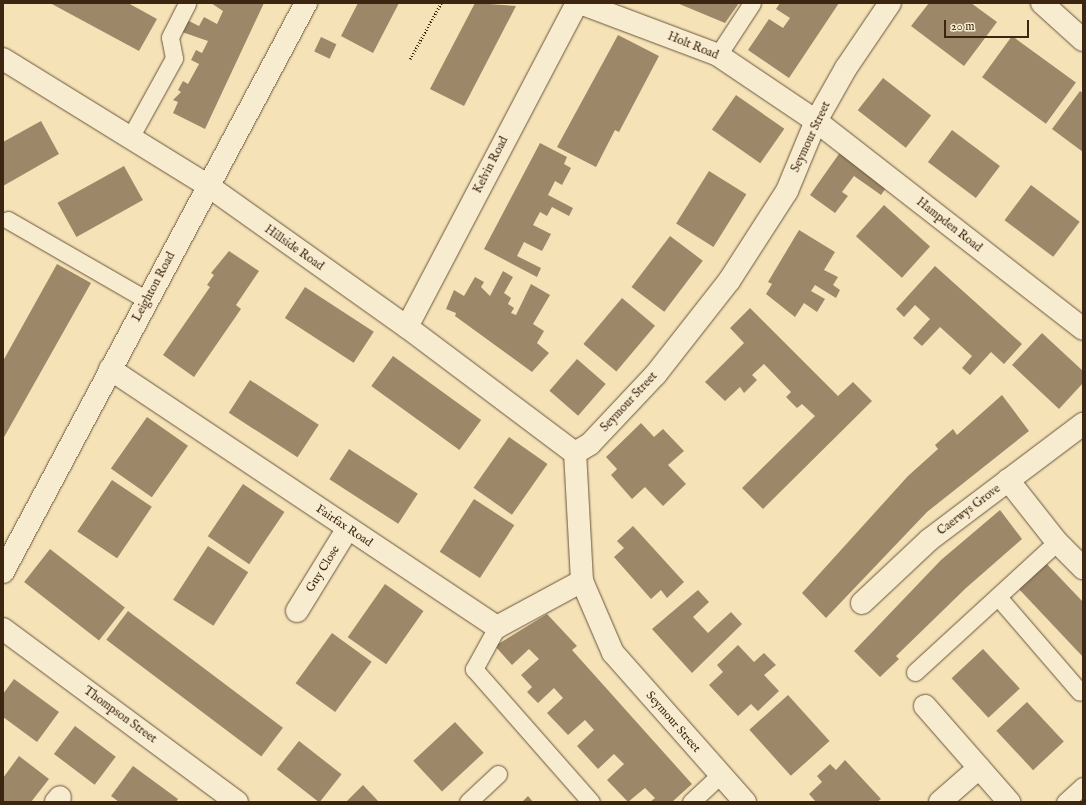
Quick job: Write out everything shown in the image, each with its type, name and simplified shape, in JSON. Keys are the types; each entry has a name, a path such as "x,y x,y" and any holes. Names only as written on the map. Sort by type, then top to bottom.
{"street":[{"name":"Leighton Road","path":"3,572 207,185 306,3"},
{"name":"Holt Road","path":"579,3 718,56 816,121"},
{"name":"Kelvin Road","path":"407,327 579,3"},
{"name":"Seymour Street","path":"745,802 614,653 582,581 575,453 590,444 656,374 729,281 787,191 816,121 890,3"},
{"path":"1042,3 1083,40"},
{"name":"Hillside Road","path":"3,60 131,136 207,185 407,327 575,453"},
{"name":"Hampden Road","path":"816,121 1083,330"},
{"name":"Fairfax Road","path":"110,370 497,627"},
{"name":"Caerwys Grove","path":"862,603 929,540 1083,424"},
{"path":"1008,480 1057,542 1082,564"},
{"name":"Guy Close","path":"297,611 348,528"},
{"path":"497,627 582,581"},
{"name":"Thompson Street","path":"3,628 238,802"},
{"path":"925,706 1009,802"},
{"path":"940,802 978,768"}],"lane":[{"path":"131,136 174,58 170,37 187,3"},
{"path":"718,56 752,3"},
{"path":"8,220 147,300"},
{"path":"915,672 998,598 1057,542"},
{"path":"998,598 1080,692"},
{"path":"497,627 474,670 591,802"},
{"path":"468,802 498,774"},
{"path":"691,802 720,775"},
{"path":"1065,802 1083,786"}],"path":[{"path":"410,60 441,3"}],"building":[{"path":"50,3 128,3 157,19 139,51"},
{"path":"211,3 264,3 205,129 173,113 178,102 173,100 181,92 178,90 183,81 188,84 199,64 191,60 196,50 202,53 208,41 182,32 187,20 199,26 204,17 217,24 223,11"},
{"path":"358,3 399,3 373,53 341,36"},
{"path":"475,3 516,6 464,106 430,89"},
{"path":"677,3 739,3 725,23"},
{"path":"780,3 839,3 789,78 748,50 769,19 783,28 790,18 776,9"},
{"path":"929,3 971,3 997,22 964,66 911,26"},
{"path":"618,35 659,56 619,132 615,130 596,167 557,147"},
{"path":"1012,36 1076,82 1046,124 982,77"},
{"path":"321,37 336,44 330,59 314,52"},
{"path":"883,78 931,116 906,148 858,110"},
{"path":"1080,91 1083,93 1083,152 1052,129"},
{"path":"736,95 784,129 760,163 712,129"},
{"path":"41,121 59,154 3,186 3,142"},
{"path":"952,130 1000,166 976,198 928,162"},
{"path":"540,143 567,157 564,164 571,168 562,185 555,181 548,195 573,208 569,216 552,207 547,216 540,212 533,225 551,234 542,251 524,242 517,256 541,268 537,277 484,249"},
{"path":"841,151 888,185 881,195 854,176 842,192 848,196 835,213 810,195"},
{"path":"124,166 143,200 76,237 58,203"},
{"path":"709,171 746,194 713,247 676,224"},
{"path":"1031,185 1080,222 1053,257 1005,220"},
{"path":"884,205 930,246 902,278 856,236"},
{"path":"799,230 835,252 824,270 838,277 833,285 840,290 836,298 815,285 811,291 825,299 817,312 804,303 795,317 766,294 772,284 768,282"},
{"path":"670,236 703,261 664,312 631,287"},
{"path":"229,251 259,271 236,305 241,309 194,377 163,355 210,287 207,285 214,275 211,273"},
{"path":"57,264 91,283 3,439 3,361"},
{"path":"935,266 1022,344 1004,364 991,352 970,375 962,368 972,356 940,327 922,346 913,338 930,319 915,305 904,317 896,309"},
{"path":"503,271 513,277 504,293 511,298 508,304 514,308 511,313 516,315 531,284 550,295 533,324 544,331 537,343 549,353 532,372 455,316 456,313 446,309 454,290 464,296 475,277 484,282 481,287 490,296"},
{"path":"305,287 374,332 354,363 285,318"},
{"path":"622,298 655,326 616,372 583,344"},
{"path":"750,308 838,396 853,382 872,401 763,509 742,488 815,416 802,404 797,408 786,397 791,392 764,364 752,375 757,380 744,393 740,387 725,401 705,382 744,343 730,328"},
{"path":"1042,333 1083,371 1083,383 1059,409 1012,365"},
{"path":"393,356 481,420 459,450 371,386"},
{"path":"577,359 606,384 578,416 549,391"},
{"path":"250,380 319,425 298,457 229,413"},
{"path":"1002,395 1029,431 927,512 826,618 802,593 908,476 938,449 935,445 953,429 957,435"},
{"path":"147,417 188,446 152,497 111,469"},
{"path":"641,423 654,437 663,429 684,451 668,465 686,484 663,506 645,487 632,499 611,475 617,469 606,457"},
{"path":"509,437 548,464 512,515 473,488"},
{"path":"349,449 418,494 398,524 329,479"},
{"path":"112,480 152,507 117,558 77,531"},
{"path":"243,484 284,512 249,564 208,536"},
{"path":"474,499 514,525 480,578 440,552"},
{"path":"1000,510 1022,539 966,588 896,656 899,659 880,677 854,651 941,560"},
{"path":"633,526 684,582 667,598 661,590 651,599 614,557 624,548 617,541"},
{"path":"208,546 248,572 213,626 173,600"},
{"path":"50,549 125,607 99,641 24,582"},
{"path":"1044,561 1083,602 1083,657 1017,587"},
{"path":"385,584 424,611 386,664 348,637"},
{"path":"698,590 709,602 693,617 708,633 731,612 742,624 692,673 652,629"},
{"path":"128,611 283,728 261,757 106,640"},
{"path":"547,614 577,646 572,650 692,784 672,802 650,802 655,798 645,788 628,802 607,780 624,764 614,754 598,769 577,746 594,730 585,720 568,735 547,713 563,698 554,688 538,703 527,692 532,687 521,675 539,659 529,649 512,665 495,646"},
{"path":"332,633 372,662 335,712 296,683"},
{"path":"738,645 754,662 764,653 776,665 764,675 779,691 758,711 751,704 738,716 709,685 723,672 717,665"},
{"path":"983,649 1020,688 988,718 952,678"},
{"path":"14,679 59,712 37,742 3,717 3,694"},
{"path":"788,695 829,741 791,776 749,730"},
{"path":"1027,702 1064,741 1033,770 996,731"},
{"path":"455,722 484,753 442,792 413,761"},
{"path":"75,726 116,757 95,785 54,754"},
{"path":"299,741 342,774 319,802 277,769"},
{"path":"19,756 49,779 31,802 3,802 3,778"},
{"path":"845,760 881,799 877,802 816,802 809,794 822,782 817,776 830,764 836,770"},
{"path":"133,766 178,799 176,802 119,802 111,796"},
{"path":"363,785 379,802 346,802"},
{"path":"528,796 533,802 522,802"}]}
